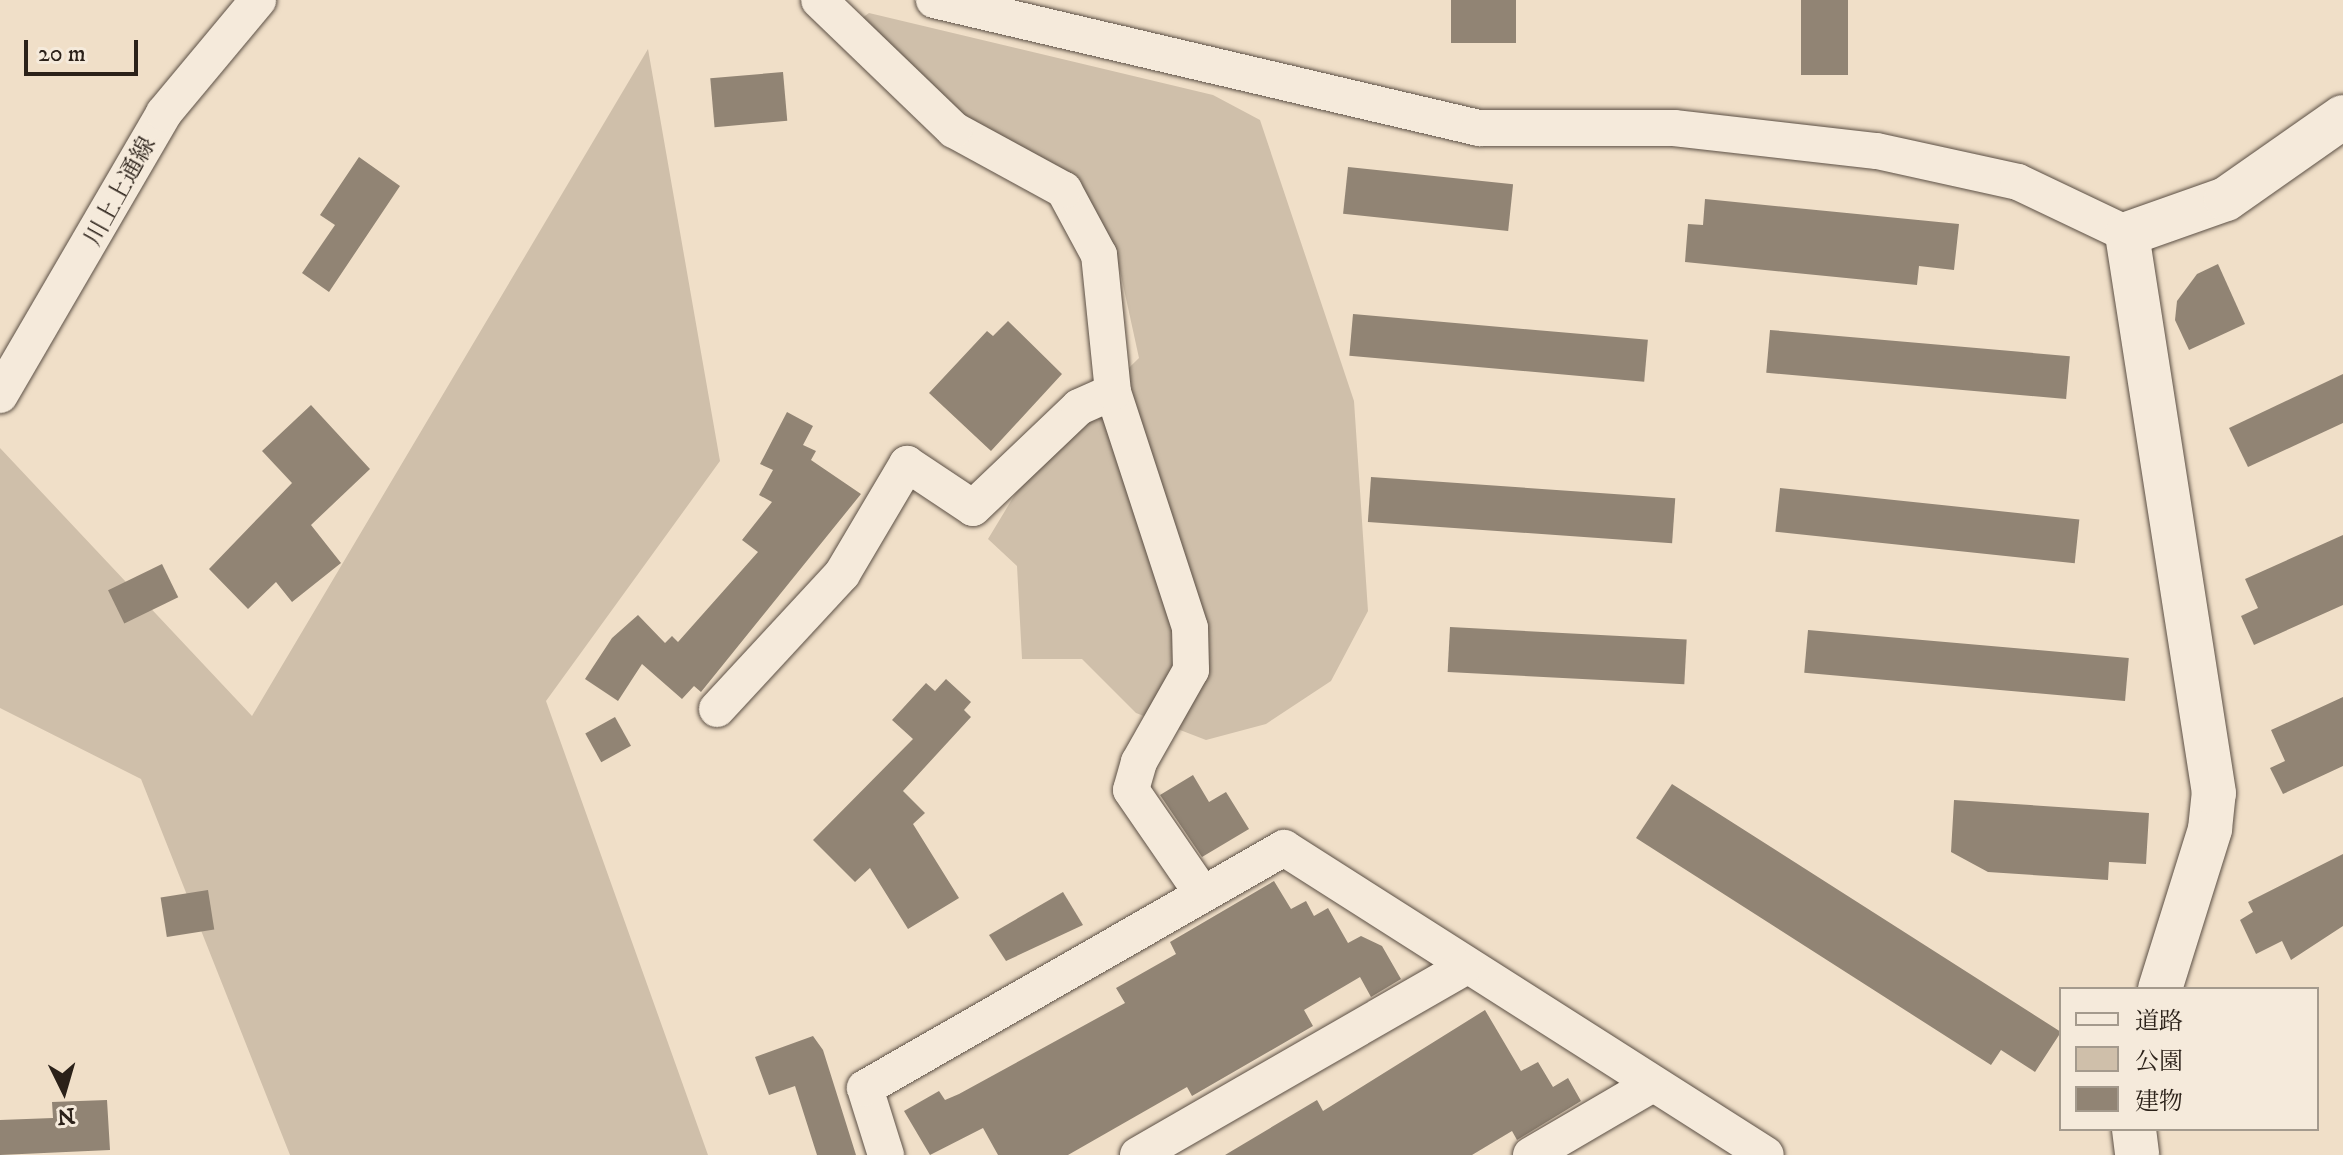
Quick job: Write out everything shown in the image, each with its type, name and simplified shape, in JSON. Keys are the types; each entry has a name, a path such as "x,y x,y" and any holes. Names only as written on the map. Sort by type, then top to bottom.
{"street":[{"name":"川上上通線","path":"0,395 164,113 258,0"},
{"path":"819,0 954,130 1064,190 1099,255 1113,392 1190,628 1191,670 1139,762 1131,790 1201,892"},
{"path":"934,0 1479,128 1674,128 1877,151 2018,182 2127,234 2226,199 2343,117"},
{"path":"2127,234 2214,793 2210,829 2161,987"},
{"path":"717,709 842,574 907,464 973,508 1079,407 1113,392"},
{"path":"886,1155 865,1088 1201,892 1284,848 1463,968 1649,1086 1766,1155"},
{"path":"1138,1155 1463,968"},
{"path":"1531,1155 1649,1086"},
{"path":"2134,1131 2137,1155"}],"green space":[{"path":"869,13 1213,95 1260,120 1354,401 1368,611 1331,681 1266,724 1206,740 1136,713 1082,659 1022,659 1017,566 988,539 1037,458 1139,358 1120,271 1078,191 961,123 858,21"},
{"path":"648,49 720,461 546,701 708,1155 290,1155 141,779 0,708 0,448 252,716"}],"building":[{"path":"1451,0 1516,0 1516,43 1451,43"},
{"path":"1801,0 1848,0 1848,75 1801,75"},
{"path":"783,72 787,121 715,127 710,78"},
{"path":"359,157 400,186 329,292 302,273 335,225 320,215"},
{"path":"1348,167 1513,184 1508,231 1343,214"},
{"path":"1705,199 1959,224 1954,270 1919,266 1917,285 1685,262 1688,224 1703,225"},
{"path":"2218,264 2245,324 2189,350 2175,320 2177,301 2197,274"},
{"path":"1353,314 1648,340 1644,382 1349,356"},
{"path":"1008,321 1062,374 991,451 929,393 987,331 993,336"},
{"path":"1770,330 2070,356 2066,399 1766,373"},
{"path":"2343,374 2343,423 2248,467 2229,428"},
{"path":"311,405 370,469 311,525 341,563 292,602 276,582 248,609 209,569 292,483 262,451"},
{"path":"787,412 813,426 803,445 816,451 811,460 861,494 701,692 694,686 682,699 642,664 618,701 585,679 612,638 638,615 665,643 672,636 678,642 758,552 742,540 772,502 759,495 773,470 760,464"},
{"path":"1371,477 1675,498 1672,543 1368,522"},
{"path":"1780,488 2079,519 2075,563 1775,532"},
{"path":"2343,535 2343,605 2254,645 2241,616 2258,608 2245,579"},
{"path":"162,564 178,597 124,624 108,590"},
{"path":"1450,627 1687,639 1684,684 1448,672"},
{"path":"1808,630 2129,658 2125,701 1804,673"},
{"path":"946,679 971,702 964,710 971,717 903,791 925,813 913,824 959,898 908,929 870,868 855,882 813,840 913,739 892,720 926,683 935,691"},
{"path":"2343,697 2343,766 2283,794 2270,768 2285,761 2271,730"},
{"path":"615,717 631,746 601,762 585,733"},
{"path":"1193,775 1209,802 1226,792 1249,829 1202,857 1160,795"},
{"path":"1672,784 2059,1031 2059,1035 2035,1072 2001,1050 1991,1065 1636,838"},
{"path":"1954,800 2149,813 2146,864 2109,862 2108,880 1988,872 1951,852"},
{"path":"2343,854 2343,926 2291,960 2282,941 2256,954 2240,920 2253,912 2248,902"},
{"path":"1274,881 1291,909 1306,901 1314,916 1328,908 1348,943 1361,936 1382,946 1401,979 1371,997 1360,977 1304,1010 1313,1026 1192,1096 1187,1087 1068,1155 998,1155 983,1128 930,1155 904,1111 939,1091 945,1100 959,1094 1125,1003 1116,988 1176,954 1170,942"},
{"path":"208,890 214,930 167,937 161,898"},
{"path":"1063,892 1083,925 1006,961 989,935"},
{"path":"1485,1010 1521,1071 1538,1062 1553,1087 1568,1078 1581,1101 1517,1140 1512,1131 1472,1155 1225,1155 1317,1100 1323,1111"},
{"path":"813,1036 823,1050 856,1155 817,1155 795,1086 769,1095 755,1057"},
{"path":"107,1100 110,1150 0,1155 0,1120 53,1118 52,1102"}]}
